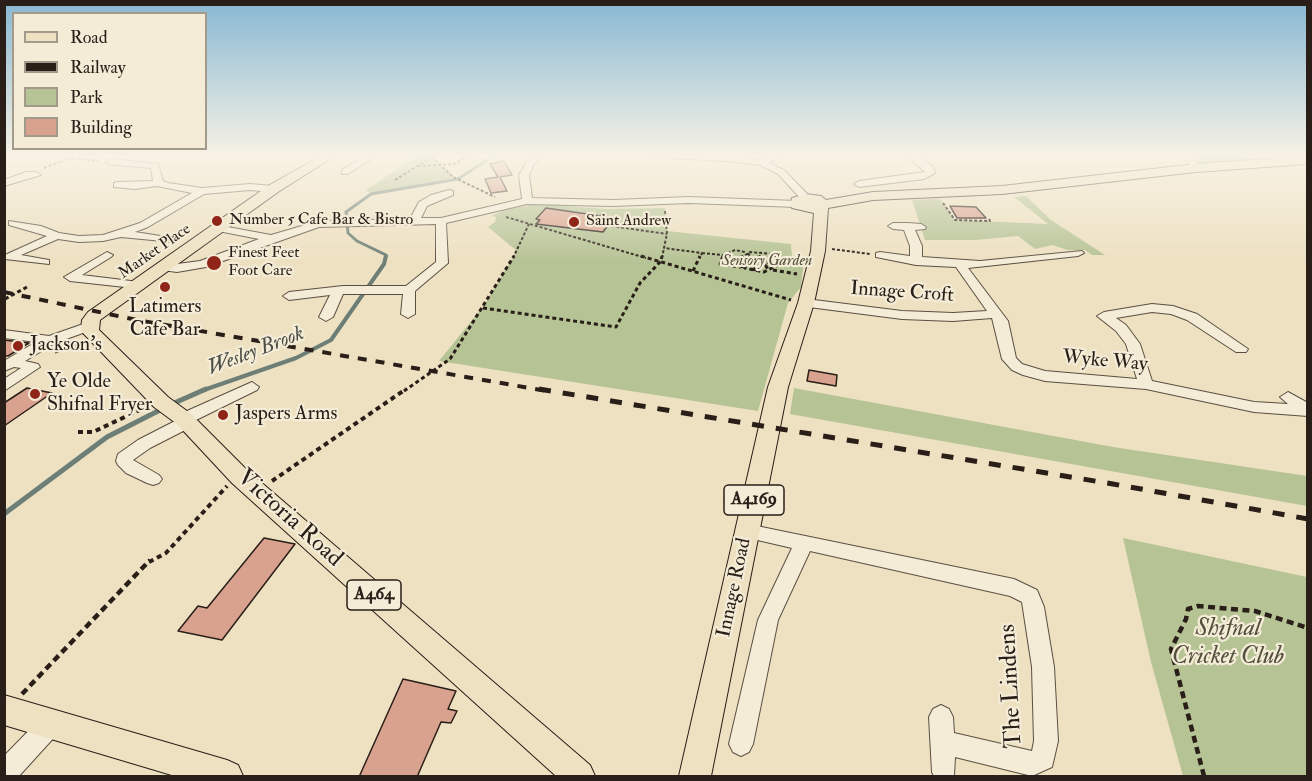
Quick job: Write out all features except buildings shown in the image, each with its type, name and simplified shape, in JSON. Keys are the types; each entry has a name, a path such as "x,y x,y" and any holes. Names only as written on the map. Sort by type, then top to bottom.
{"main road":[{"name":"Market Place","path":"89,326 94,316 271,190"},
{"path":"813,214 873,196 992,190"},
{"name":"Innage Road","path":"695,777 777,387 813,276 813,214"},
{"name":"Victoria Road","path":"89,326 90,331 248,484 579,777"},
{"path":"5,710 223,776"}],"street":[{"path":"198,190 209,190"},
{"path":"526,190 527,201"},
{"path":"795,190 813,214"},
{"path":"121,234 144,225 202,191"},
{"path":"414,222 423,204 449,193"},
{"path":"165,267 177,268 202,264 309,226 441,221 527,201 613,203 689,200 813,214"},
{"path":"289,296 338,291 409,290 442,263 441,221"},
{"path":"13,223 41,229 57,236 79,239 121,234 169,240"},
{"path":"893,226 921,226"},
{"path":"908,226 916,246 916,261"},
{"path":"218,228 274,239"},
{"path":"45,262 9,257 27,247 57,236"},
{"path":"880,255 960,265 997,264 1067,252"},
{"path":"107,255 70,277 139,285"},
{"name":"Wyke Way","path":"960,265 996,314 1004,329 1009,359 1023,370 1045,376 1146,384 1254,407 1308,411"},
{"path":"408,314 409,290"},
{"path":"326,317 338,291"},
{"name":"Innage Croft","path":"806,303 902,315 996,314"},
{"path":"1146,384 1133,344 1121,328 1104,316 1152,308 1167,308 1185,314 1241,349"},
{"path":"8,364 50,340 89,326"},
{"path":"4,334 50,340"},
{"path":"4,386 33,367 8,364"},
{"path":"153,479 132,469 124,458 144,444 172,411 252,387"},
{"path":"1288,397 1308,411"},
{"name":"The Lindens","path":"747,531 1014,588 1030,596 1034,607 1042,668 1046,741 1043,758 1032,764 942,742"},
{"path":"741,744 768,620 804,543"},
{"path":"941,717 944,772"},
{"path":"4,776 52,723"}],"path":[{"path":"480,190 498,199 505,206"},
{"path":"940,199 955,220 990,221 989,219"},
{"path":"607,208 601,215 615,220 612,226 667,234"},
{"path":"482,308 616,327 640,283 661,261 667,234 665,209 659,209"},
{"path":"484,211 806,303"},
{"path":"813,214 880,255"},
{"path":"5,710 151,559 166,553 215,495 248,484 450,359 517,251 529,224"},
{"path":"664,248 723,255 735,250 747,253 761,252 773,255 779,262 771,270"},
{"path":"754,271 761,252"},
{"path":"693,271 702,253"},
{"path":"743,267 747,265 746,260 750,256 747,253"},
{"path":"743,267 739,259 747,253"},
{"path":"723,255 720,264 754,271 771,270 813,276"},
{"path":"770,263 767,258 773,255"},
{"path":"746,260 770,263"},
{"path":"770,263 766,266 771,270"},
{"path":"5,299 27,287"},
{"path":"78,432 93,432 172,411"},
{"path":"1204,777 1171,649 1186,619 1188,609 1198,606 1255,611 1308,628"}],"green space":[{"path":"367,190 389,190 371,194"},
{"path":"1026,196 1051,220 1105,255 1092,255 1085,250 1068,250 1052,245 1035,249 1018,236 976,240 925,240 912,200 940,199 955,220 1048,224 1014,197"},
{"name":"Sensory Garden","path":"540,204 607,209 665,208 667,231 791,244 792,258 804,259 801,287 788,303 758,411 439,361 482,308 517,251 488,227 495,222 496,217 491,216 507,209"},
{"path":"794,388 1113,447 1307,476 1307,506 790,414"},
{"name":"Shifnal Cricket Club","path":"1123,538 1307,577 1307,776 1183,776 1151,662"}],"waterway":[{"name":"Wesley Brook","path":"385,258 386,255 357,241 348,233 346,212 371,194 392,190"},
{"name":"Wesley Brook","path":"203,390 296,358 331,340 384,264 386,256"},
{"name":"Wesley Brook","path":"172,404 203,390"},
{"name":"Wesley Brook","path":"4,514 107,437 164,408"}],"railway":[{"path":"4,292 137,320 547,391"},
{"path":"539,389 1113,484 1308,519"}],"place":[{"name":"Number 5 Cafe Bar & Bistro","path":"217,221"},
{"name":"Saint Andrew","path":"574,222"},
{"name":"Finest Feet Foot Care","path":"214,263"},
{"name":"Latimers Cafe Bar","path":"165,287"},
{"name":"Jackson's","path":"18,346"},
{"name":"Ye Olde Shifnal Fryer","path":"35,394"},
{"name":"Jaspers Arms","path":"223,415"}]}
